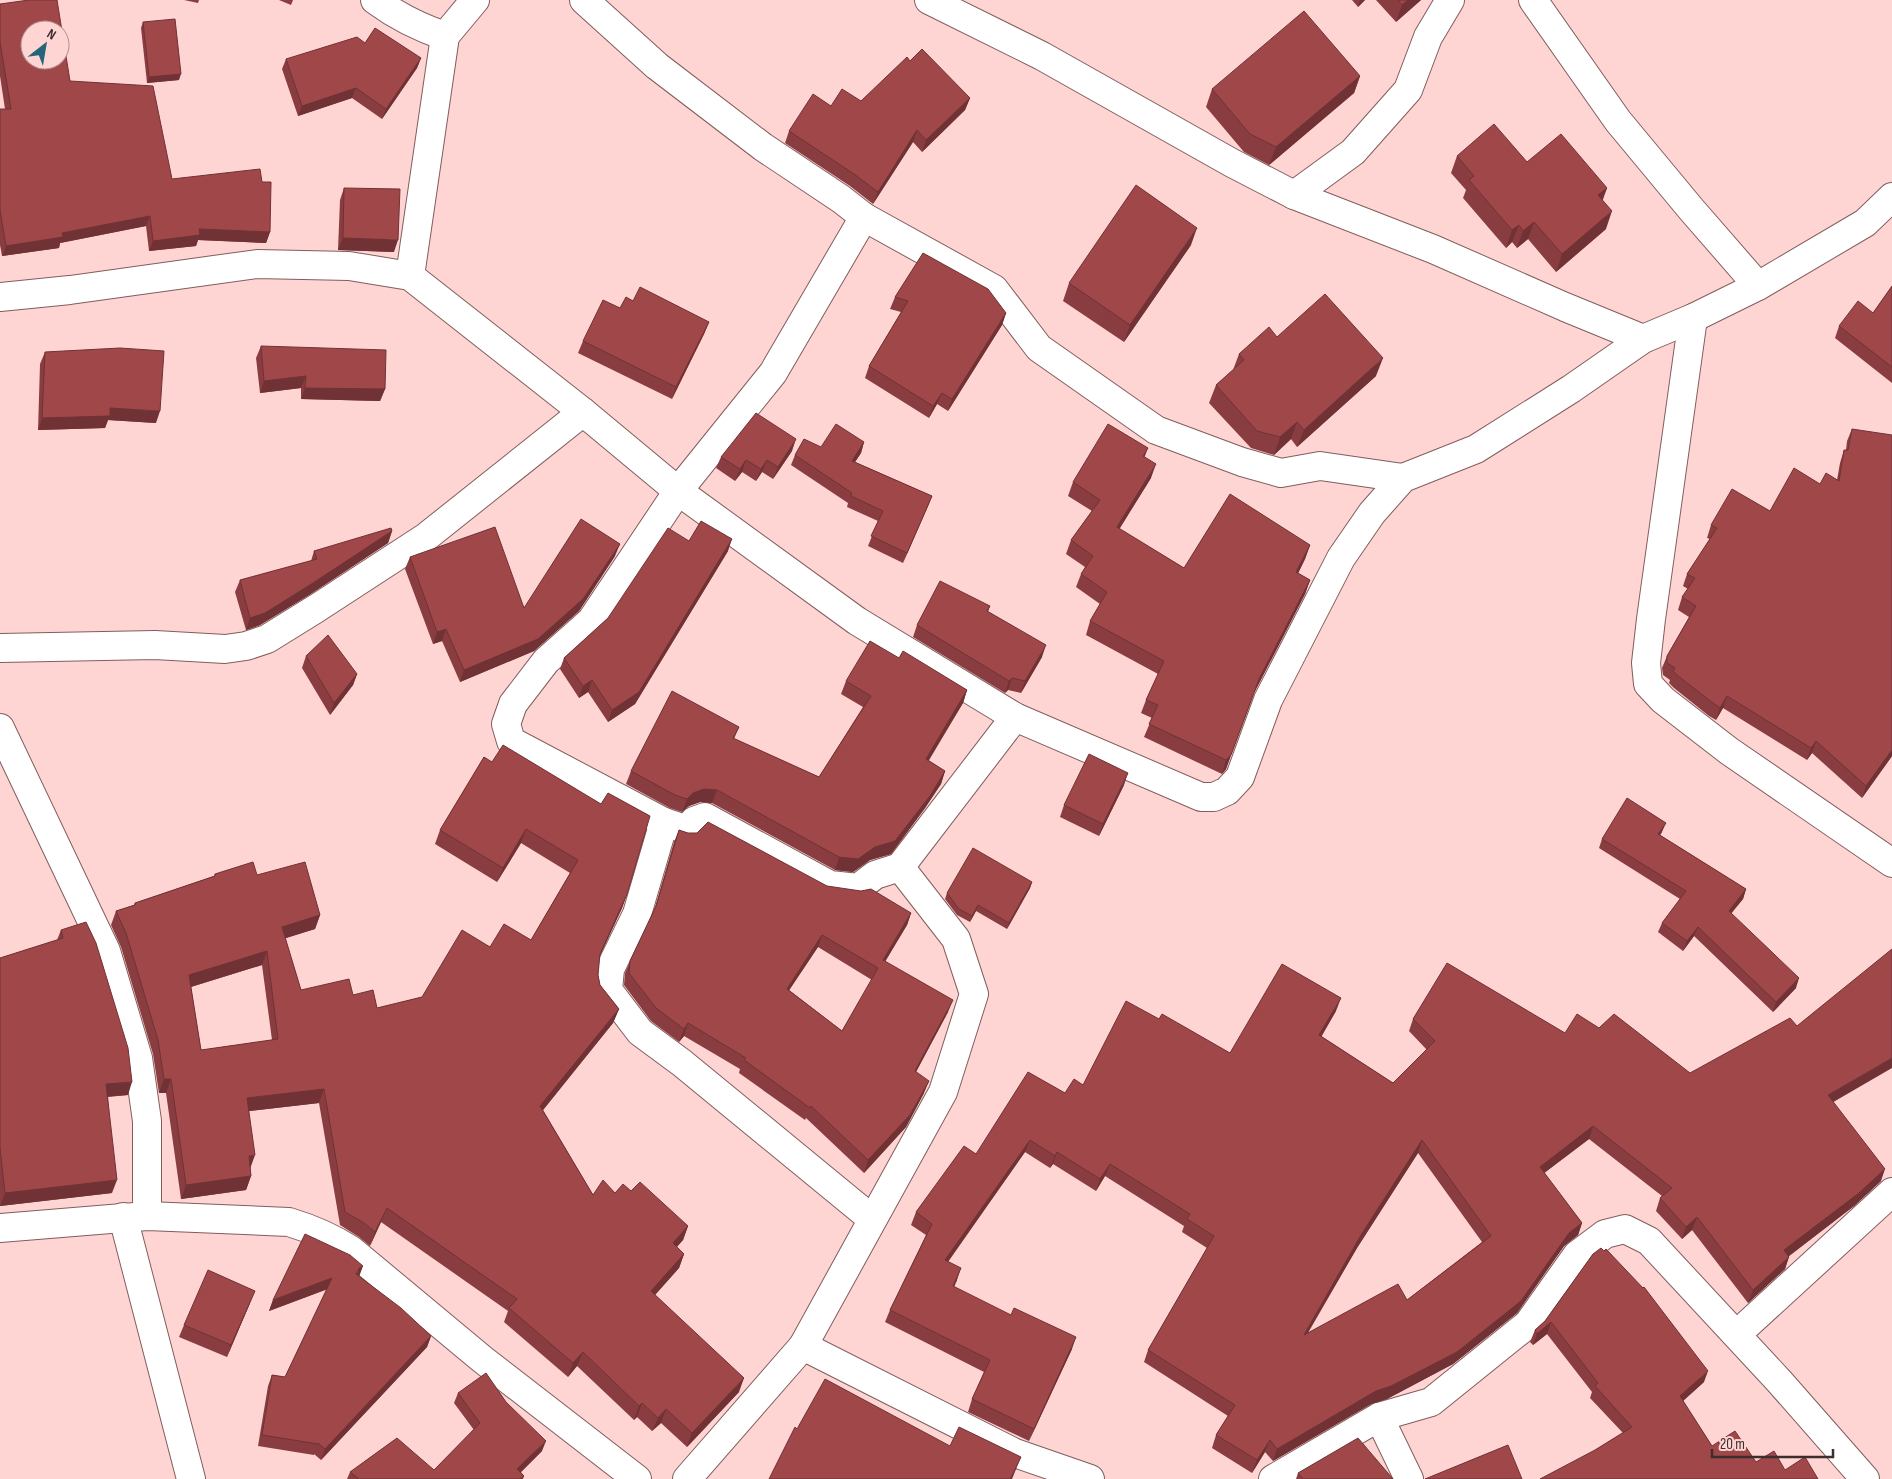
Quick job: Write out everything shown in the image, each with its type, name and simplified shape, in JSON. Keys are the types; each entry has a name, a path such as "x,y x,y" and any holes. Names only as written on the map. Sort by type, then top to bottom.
{"street":[{"path":"375,0 419,27 445,36"},
{"path":"410,276 445,36 475,0"},
{"path":"584,0 657,66 763,147 840,198 864,217 994,289 1039,348 1156,430 1242,462 1281,473 1320,466 1403,478"},
{"path":"929,0 1042,56 1232,163 1294,195 1433,249 1643,339"},
{"path":"1294,195 1353,152 1408,90 1428,37 1450,0"},
{"path":"1533,0 1618,120 1691,209 1758,286"},
{"path":"0,297 70,290 257,264 349,266 410,276 583,412 678,491 856,621 1015,717 1201,797 1214,797 1227,791 1240,777 1268,700 1341,558 1372,513 1403,478 1476,449 1571,389 1643,339 1693,318 1758,286 1866,223 1892,197"},
{"path":"864,217 773,373 678,491 591,620 546,661 512,704 506,724 512,741 664,822 688,830 694,821 704,817 830,885 858,888 875,875 900,867 1015,717"},
{"path":"1693,318 1651,619 1646,663 1648,684 1662,700 1729,751 1892,864"},
{"path":"0,648 155,646 225,649 246,646 267,639 426,537 583,412"},
{"path":"0,728 106,951 138,1058 147,1121 135,1216 191,1479"},
{"path":"664,822 636,914 610,969 608,990 640,1032 682,1063 872,1219"},
{"path":"687,1479 803,1346 943,1092 974,994 956,939 900,867"},
{"path":"1737,1334 1892,1192"},
{"path":"0,1228 135,1216 289,1222 332,1237 351,1250 482,1359 637,1479"},
{"path":"1273,1479 1379,1417 1431,1402 1528,1324 1577,1255 1605,1234 1625,1229 1649,1241 1737,1334 1865,1479"},
{"path":"803,1346 1014,1453 1090,1479"},
{"path":"1379,1417 1409,1479"}],"building":[{"path":"29,0 57,0 60,20 20,20 20,70 68,70 70,81 153,86 172,179 260,169 262,182 271,182 270,232 199,229 200,235 153,241 150,216 62,233 63,237 6,246 0,210 0,109 11,109 0,42 0,4"},
{"path":"1398,0 1408,0 1402,5"},
{"path":"1304,11 1360,76 1276,147 1250,134 1212,89"},
{"path":"175,19 181,74 149,77 143,22"},
{"path":"375,28 421,58 386,109 356,88 302,106 286,59 357,37 365,43"},
{"path":"922,49 970,98 926,140 917,130 878,192 789,131 813,94 831,106 842,89 861,101 907,57 910,61"},
{"path":"1494,124 1527,162 1561,134 1607,188 1598,195 1612,211 1562,254 1534,222 1523,231 1519,225 1512,230 1469,180 1474,176 1457,156"},
{"path":"1136,185 1197,228 1130,325 1069,283"},
{"path":"344,188 400,189 398,240 343,238"},
{"path":"923,253 988,289 1006,313 952,399 942,393 933,406 869,366 908,301 895,297"},
{"path":"1892,286 1892,367 1839,326 1858,301 1873,313"},
{"path":"640,287 709,322 676,387 583,341 603,300 620,308 626,297 633,301"},
{"path":"1325,294 1383,358 1304,430 1297,422 1280,437 1257,431 1216,385 1244,360 1239,354 1269,327 1277,337"},
{"path":"261,346 386,350 385,389 305,388 306,376 264,381"},
{"path":"120,348 164,351 160,411 110,408 110,416 42,418 45,352"},
{"path":"756,413 796,439 778,467 767,460 761,469 746,460 740,469 721,457"},
{"path":"836,424 864,442 852,461 932,496 907,553 871,536 883,511 851,496 852,493 795,455 804,439 821,447"},
{"path":"1108,424 1148,448 1143,456 1156,464 1117,527 1184,568 1230,494 1310,545 1296,572 1310,580 1259,679 1231,755 1226,760 1149,724 1158,705 1146,700 1164,661 1090,621 1107,592 1081,574 1093,556 1071,540 1100,500 1073,482"},
{"path":"1852,429 1892,435 1892,750 1866,786 1816,741 1811,748 1727,696 1720,708 1678,676 1673,671 1675,668 1667,663 1667,656 1696,606 1682,597 1695,578 1687,574 1717,528 1711,525 1732,489 1770,511 1794,468 1820,484 1826,473 1839,481 1844,450 1848,450"},
{"path":"581,519 620,544 583,599 538,639 464,670 446,629 437,632 410,557 495,527 524,608"},
{"path":"701,521 732,539 639,692 612,710 592,680 583,686 564,658 608,618 668,528 689,541"},
{"path":"391,528 392,531 313,583 265,613 250,618 240,580 317,559 314,551"},
{"path":"940,581 990,606 987,611 1046,645 1025,681 1012,678 1009,681 917,625"},
{"path":"328,635 357,674 334,703 306,656"},
{"path":"870,641 899,658 903,651 967,690 926,759 945,771 930,796 895,841 875,847 858,859 839,857 717,790 704,789 693,793 687,799 675,795 631,771 672,691 739,727 733,738 819,777 871,696 846,681"},
{"path":"503,745 601,804 608,793 650,816 627,894 600,954 598,975 600,985 619,1009 540,1106 593,1195 603,1180 615,1193 623,1184 631,1191 640,1182 688,1226 673,1243 684,1254 651,1291 744,1378 692,1433 666,1409 658,1418 642,1403 639,1406 583,1352 573,1363 509,1308 517,1299 387,1208 375,1232 345,1212 324,1089 247,1098 255,1155 249,1156 251,1176 186,1185 171,1079 164,1079 158,1040 126,933 116,911 253,862 257,875 305,862 320,915 282,927 301,990 349,979 353,995 373,990 377,1008 422,997 462,930 490,947 504,924 531,940 578,860 526,829 503,868 440,830 484,757 492,762","holes":["267,951 278,1039 201,1050 189,975"]},
{"path":"1089,754 1128,773 1103,824 1064,805"},
{"path":"1627,798 1666,823 1658,834 1746,889 1729,911 1799,978 1776,1002 1698,927 1687,941 1662,923 1686,891 1602,839"},
{"path":"708,822 827,886 861,891 871,889 911,913 883,960 953,1000 915,1071 929,1081 910,1115 868,1160 811,1106 810,1108 744,1060 746,1058 688,1023 684,1029 656,1008 629,973 630,961 656,906 679,830 697,833","holes":["822,935 878,968 842,1031 787,989"]},
{"path":"973,848 1032,882 1009,923 978,905 972,916 959,909 947,893"},
{"path":"86,922 96,943 128,1048 132,1082 106,1084 117,1180 5,1193 0,1148 0,958 63,938 61,930"},
{"path":"1892,949 1892,1058 1828,1095 1885,1169 1859,1193 1784,1250 1789,1257 1753,1290 1697,1217 1686,1227 1660,1198 1672,1188 1593,1126 1540,1167 1582,1223 1569,1233 1521,1301 1457,1352 1391,1386 1376,1391 1277,1449 1270,1440 1257,1460 1216,1435 1235,1405 1148,1350 1214,1236 1187,1219 1190,1214 1110,1164 1100,1179 1057,1152 1055,1156 1030,1140 945,1260 961,1268 953,1286 1011,1315 1014,1308 1076,1337 1034,1429 972,1399 990,1360 890,1310 932,1224 916,1212 964,1146 976,1154 1028,1072 1065,1093 1074,1079 1083,1085 1126,1001 1159,1019 1162,1014 1230,1053 1282,964 1341,998 1319,1035 1393,1083 1435,1041 1413,1019 1447,963 1565,1033 1577,1014 1599,1028 1614,1014 1690,1073 1790,1018 1797,1026","holes":["1422,1140 1491,1236 1407,1300 1398,1284 1304,1335 1361,1235"]},
{"path":"305,1234 350,1255 363,1266 359,1268 356,1274 401,1308 431,1336 325,1449 318,1443 262,1435 272,1375 285,1377 332,1278 273,1300"},
{"path":"1601,1248 1604,1251 1606,1249 1644,1287 1708,1371 1680,1396 1712,1446 1735,1431 1756,1462 1774,1451 1785,1470 1805,1457 1818,1479 1540,1479 1595,1450 1632,1427 1595,1386 1598,1383 1551,1322 1537,1334 1535,1330 1545,1321 1593,1254"},
{"path":"208,1270 255,1291 231,1345 184,1325"},
{"path":"486,1373 506,1402 546,1441 517,1469 524,1476 520,1479 359,1479 350,1472 397,1438 434,1470 480,1423 458,1393"},
{"path":"825,1379 950,1446 959,1427 1021,1457 1010,1479 769,1479 795,1427 797,1429"},
{"path":"1358,1438 1393,1479 1303,1479 1298,1473"},
{"path":"1508,1445 1522,1479 1425,1479"}]}
